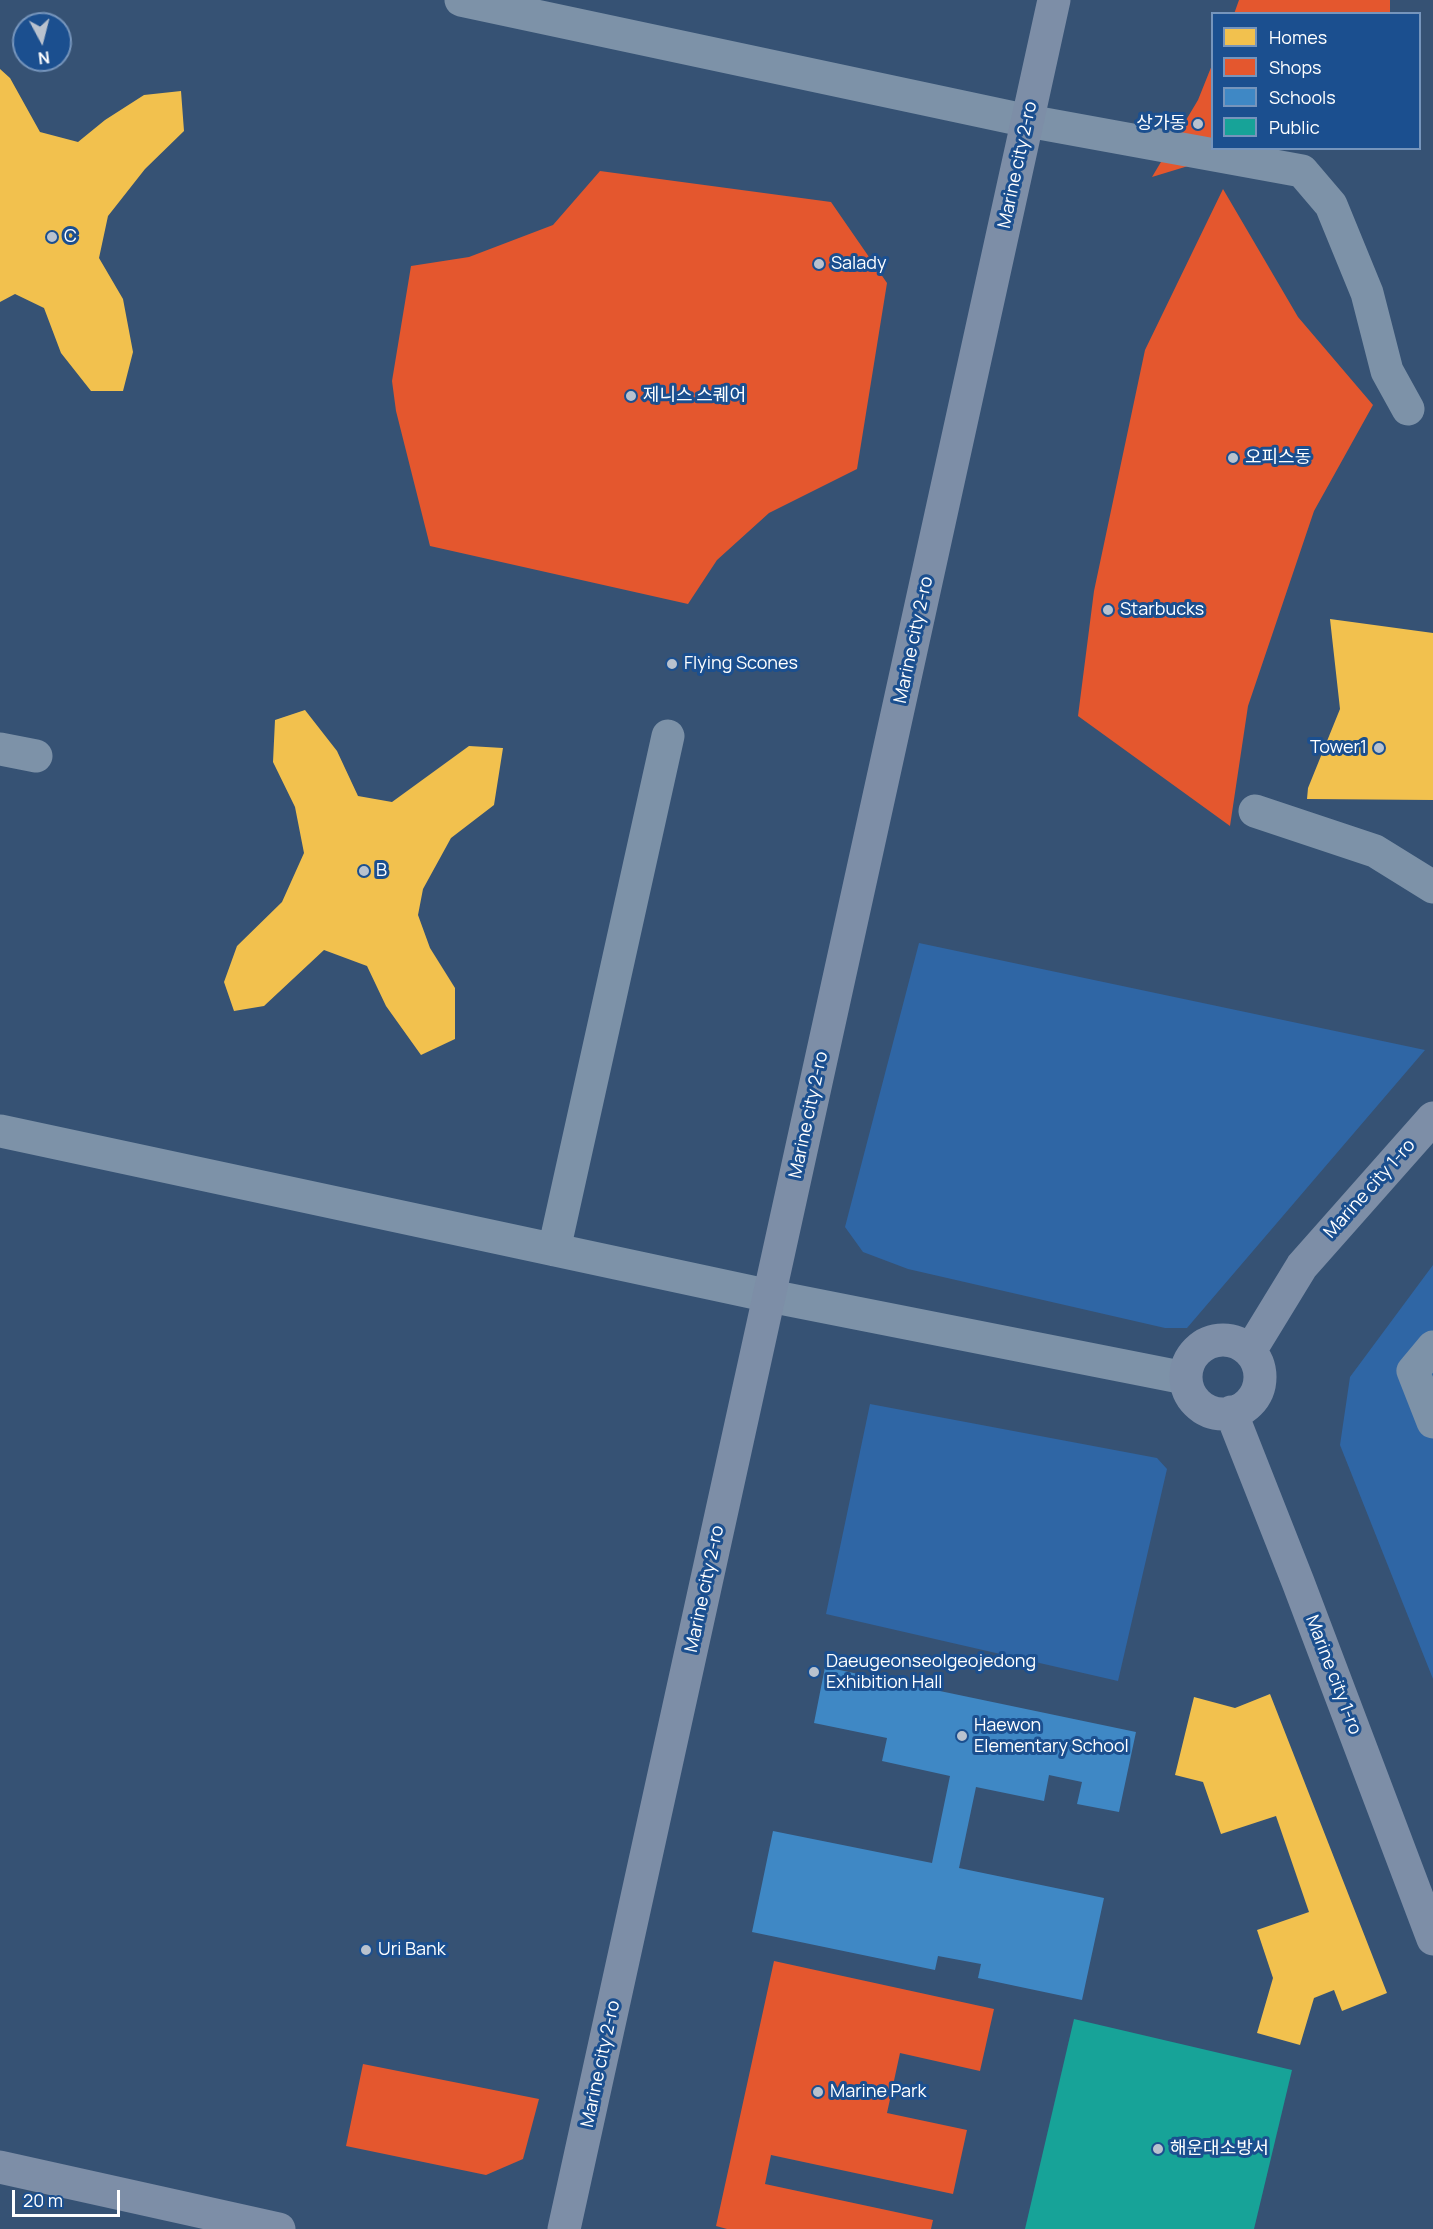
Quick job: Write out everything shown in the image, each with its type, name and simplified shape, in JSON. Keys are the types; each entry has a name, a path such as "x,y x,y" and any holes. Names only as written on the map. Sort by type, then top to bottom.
{"main road":[{"name":"Marine city 2-ro","path":"564,2229 1054,0"},
{"name":"Marine city 1-ro","path":"1250,1351 1302,1266 1433,1118"},
{"path":"1223,1339 1238,1342 1250,1351 1258,1364 1260,1378 1257,1392 1249,1403 1238,1411 1224,1414 1210,1412 1198,1405 1189,1393 1185,1378 1188,1363 1196,1350 1209,1342 1223,1339"},
{"name":"Marine city 1-ro","path":"1231,1412 1433,1939"},
{"path":"0,2167 279,2229"}],"street":[{"path":"461,0 1028,122 1302,171 1331,205 1367,293 1387,371 1408,409"},
{"path":"554,1250 668,736"},
{"path":"0,749 36,756"},
{"path":"1255,811 1375,851 1433,887"},
{"path":"0,1131 770,1296 1185,1378"},
{"path":"1433,1347 1413,1371 1433,1422"}],"shaded area":[{"path":"919,943 1425,1050 1187,1328 1165,1328 908,1269 863,1252 845,1227"},
{"path":"1433,1265 1433,1679 1340,1445 1350,1377"},
{"path":"870,1404 1157,1458 1167,1469 1118,1681 826,1614"}],"building: Homes":[{"name":"C","path":"0,69 10,78 40,132 78,142 105,120 144,95 181,91 184,131 145,169 108,216 99,258 123,299 133,352 123,391 91,391 61,353 44,308 15,294 0,302"},
{"name":"Tower1","path":"1330,619 1433,633 1433,800 1307,799 1308,788 1340,709"},
{"name":"B","path":"305,710 337,751 358,796 392,802 469,746 503,748 494,805 451,838 423,889 418,915 430,948 455,988 455,1039 421,1055 386,1006 367,966 324,950 264,1006 234,1011 224,982 237,946 282,902 304,853 295,807 273,762 275,720"},
{"path":"1270,1694 1387,1993 1342,2011 1334,1990 1314,1998 1300,2045 1257,2033 1273,1978 1257,1930 1309,1912 1276,1816 1221,1834 1203,1782 1175,1775 1194,1697 1235,1708"}],"building: Shops":[{"path":"1239,0 1390,0 1390,12 1235,12"},
{"name":"상가동","path":"1211,68 1211,150 1241,150 1152,177 1198,100"},
{"name":"제니스 스퀘어","path":"600,171 831,202 887,283 857,469 769,513 717,560 688,604 430,546 396,411 392,381 411,266 469,257 553,225"},
{"name":"오피스동","path":"1223,189 1298,317 1373,405 1314,511 1248,706 1230,826 1078,716 1094,591 1145,350"},
{"name":"Marine Park","path":"774,1961 994,2009 980,2071 900,2053 887,2113 967,2130 953,2194 771,2155 765,2184 933,2220 931,2229 727,2229 716,2226"},
{"path":"363,2064 539,2099 523,2159 486,2175 346,2146"}],"building: Schools":[{"path":"825,1667 1136,1732 1119,1812 1077,1804 1082,1782 1049,1775 1044,1801 976,1787 959,1868 1104,1898 1082,2000 978,1978 981,1964 938,1956 935,1970 752,1932 773,1831 932,1863 950,1776 882,1761 887,1738 814,1723"}],"building: Public":[{"name":"해운대소방서","path":"1074,2019 1292,2070 1254,2229 1025,2229"}],"place":[{"name":"상가동","path":"1198,124"},
{"name":"C","path":"52,237"},
{"name":"Salady","path":"819,264"},
{"name":"제니스 스퀘어","path":"631,396"},
{"name":"오피스동","path":"1233,458"},
{"name":"Starbucks","path":"1108,610"},
{"name":"Flying Scones","path":"672,664"},
{"name":"Tower1","path":"1379,748"},
{"name":"B","path":"364,871"},
{"name":"Daeugeonseolgeojedong Exhibition Hall","path":"814,1672"},
{"name":"Haewon Elementary School","path":"962,1736"},
{"name":"Uri Bank","path":"366,1950"},
{"name":"Marine Park","path":"818,2092"},
{"name":"해운대소방서","path":"1158,2149"}]}
